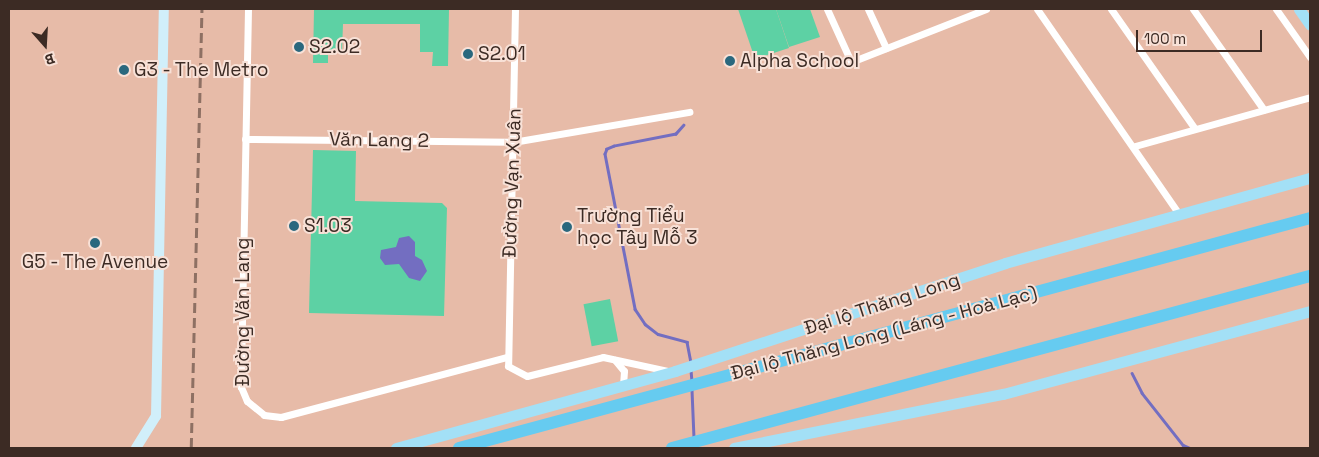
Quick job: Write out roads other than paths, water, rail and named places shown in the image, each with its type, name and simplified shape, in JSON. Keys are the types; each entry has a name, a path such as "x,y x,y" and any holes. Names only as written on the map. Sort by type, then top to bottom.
{"highway":[{"name":"Đại lộ Thăng Long (Láng - Hoà Lạc)","path":"459,448 1310,218"},
{"path":"672,448 1310,276"}],"main road":[{"path":"1299,9 1310,25"},
{"name":"Đại lộ Thăng Long","path":"396,448 674,372 1005,263 1310,178"},
{"path":"734,448 1003,394 1310,311"}],"street":[{"path":"136,448 156,416 164,9"},
{"name":"Đường Văn Lang","path":"248,9 240,387 247,401 257,411 272,418 292,416 507,356"},
{"name":"Đường Vạn Xuân","path":"507,356 516,9"},
{"path":"826,9 851,62 986,9"},
{"path":"868,9 886,48"},
{"path":"1037,9 1135,146 1179,214"},
{"path":"1111,9 1195,129"},
{"path":"1193,9 1264,110"},
{"path":"1276,9 1310,57"},
{"path":"1135,146 1310,97"},
{"name":"Văn Lang 2","path":"245,139 513,142 689,112"},
{"path":"507,356 511,369 527,376 591,359 612,358 674,372"},
{"path":"612,358 624,371 623,386"}],"waterway":[{"path":"684,125 676,134 614,146 607,149 605,154 635,309 645,324 658,334 687,342 691,362"},
{"path":"691,370 692,382"},
{"path":"1132,373 1142,393 1183,445 1190,448"},
{"path":"692,390 694,437"}],"railway":[{"path":"191,448 202,9"}],"place":[{"name":"S2.02","path":"299,47"},
{"name":"S2.01","path":"468,54"},
{"name":"Alpha School","path":"730,61"},
{"name":"G3 - The Metro","path":"124,70"},
{"name":"S1.03","path":"294,226"},
{"name":"Trường Tiểu học Tây Mỗ 3","path":"567,227"},
{"name":"G5 - The Avenue","path":"95,243"}]}
